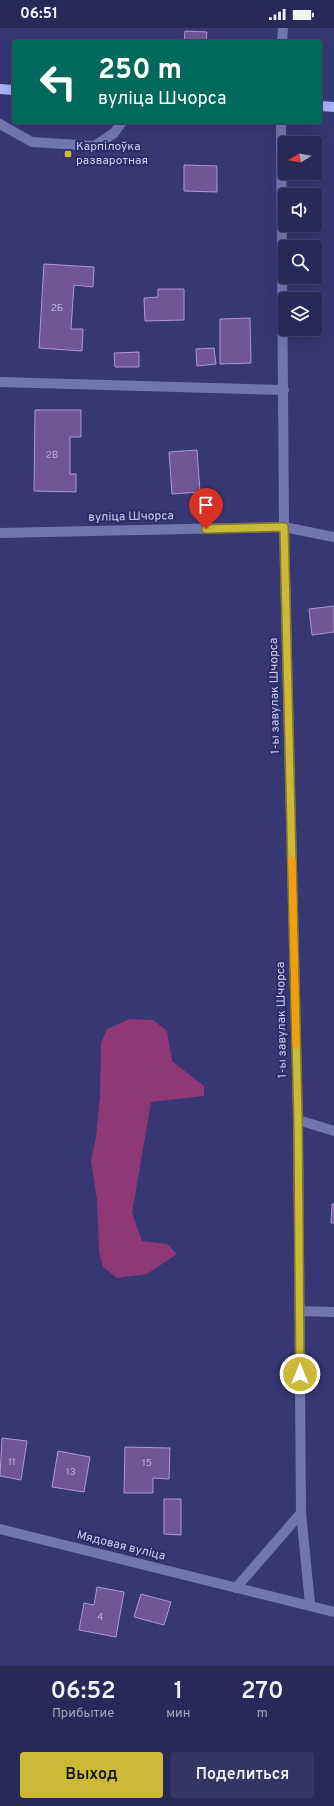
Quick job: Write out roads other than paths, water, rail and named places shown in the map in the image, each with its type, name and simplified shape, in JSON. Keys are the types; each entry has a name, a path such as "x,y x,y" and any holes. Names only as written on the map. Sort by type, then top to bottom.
{"main road":[{"path":"0,89 12,90"},
{"path":"322,106 334,107"}],"street":[{"path":"282,40 283,28"},
{"path":"0,124 32,142 95,146 114,133 121,124"},
{"name":"1-ы завулак Шчорса","path":"281,124 284,527 298,1120 301,1513 310,1604"},
{"path":"0,382 284,390"},
{"name":"вуліца Шчорса","path":"0,533 284,527 334,537"},
{"path":"298,1120 334,1131"},
{"path":"300,1312 334,1312"},
{"path":"236,1588 301,1513"},
{"name":"Мядовая вуліца","path":"0,1529 236,1588 310,1604"},
{"path":"310,1604 334,1612"}],"place":[{"name":"Карпілоўка разваротная","path":"68,154"}]}
